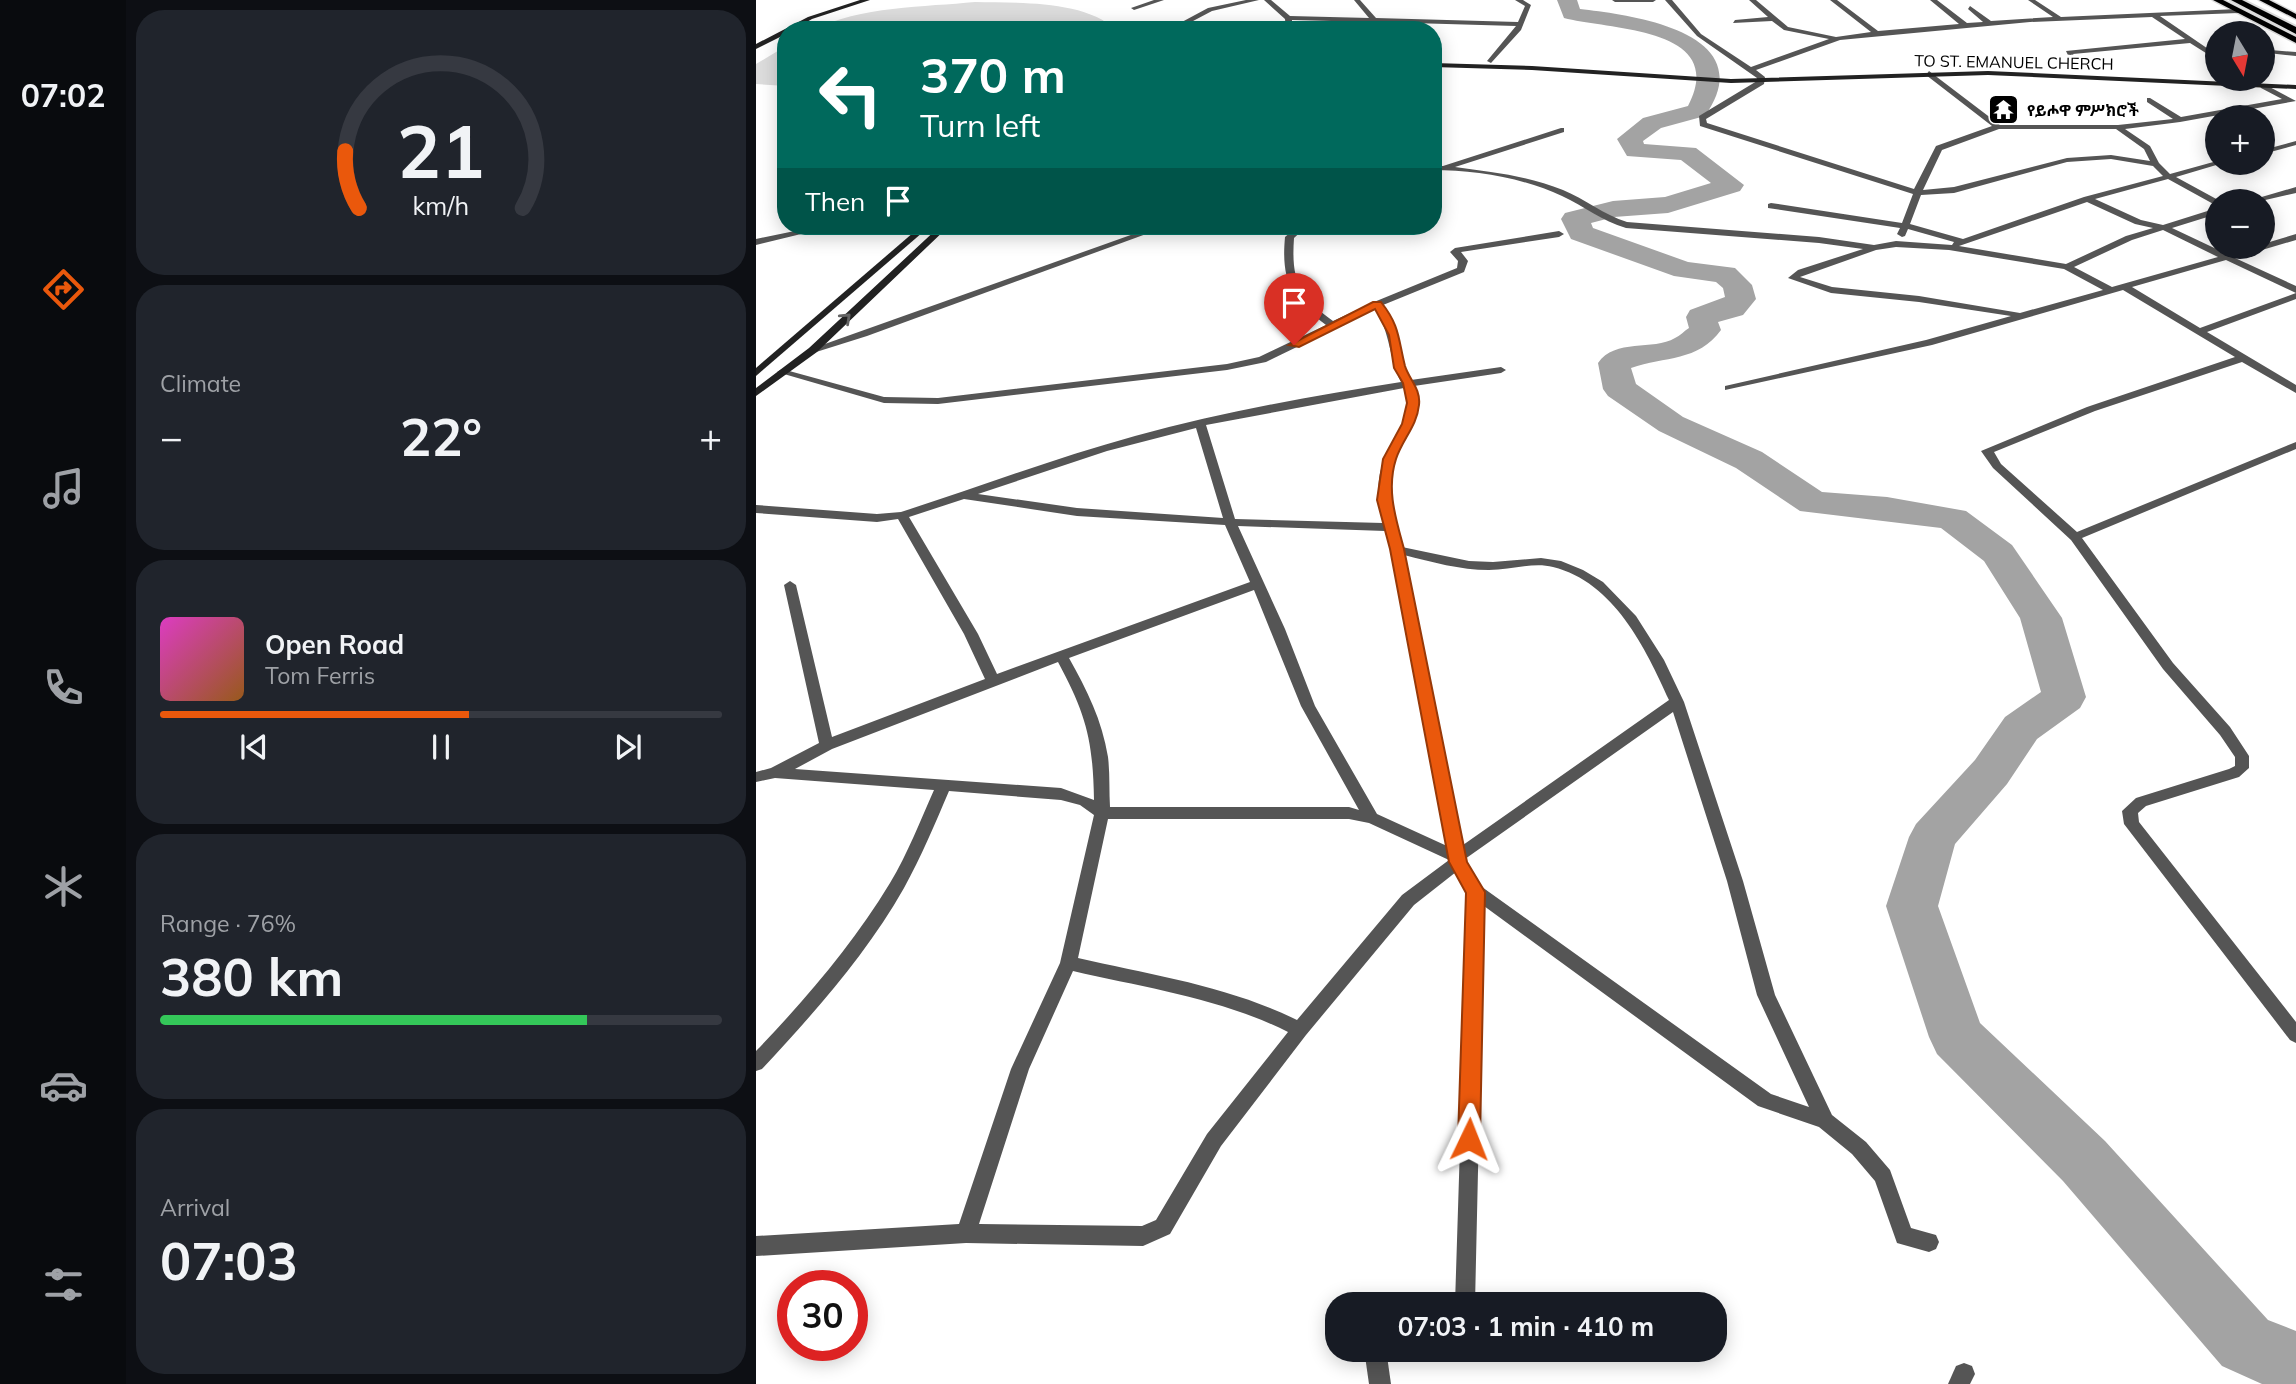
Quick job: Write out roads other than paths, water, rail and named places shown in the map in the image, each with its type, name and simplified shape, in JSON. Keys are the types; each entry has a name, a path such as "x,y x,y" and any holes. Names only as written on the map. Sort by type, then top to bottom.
{"highway":[{"path":"2235,0 2296,31"},
{"path":"2249,0 2296,24"}],"main road":[{"path":"804,21 867,0"},
{"path":"2217,0 2296,40"},
{"path":"2263,0 2296,17"},
{"path":"756,47 777,36"},
{"path":"1442,63 1490,61 1686,77"},
{"path":"1442,63 1686,77"},
{"name":"TO ST. EMANUEL CHERCH","path":"1761,79 1938,69 2079,70 2205,77"},
{"name":"TO ST. EMANUEL CHERCH","path":"1686,77 1761,79 1929,73 2048,74 2205,83"},
{"path":"2275,80 2296,81"},
{"name":"TO ST. EMANUEL CHERCH","path":"2275,86 2296,87"},
{"path":"756,373 916,235"},
{"path":"756,393 813,349 935,235"}],"street":[{"path":"1134,8 1161,0"},
{"path":"1184,21 1206,6 1256,0"},
{"path":"1267,0 1288,18 1411,21"},
{"path":"1357,0 1374,20"},
{"path":"1490,61 1521,24 1528,5 1518,0"},
{"path":"1615,0 1653,0"},
{"path":"1668,0 1699,35 1752,69 1761,79 1701,121 1918,194 1954,190 2067,160 2111,158 2156,164"},
{"path":"1752,0 1772,19 1794,32 1839,38"},
{"path":"1833,0 1877,33"},
{"path":"1933,0 1965,24"},
{"path":"2031,0 2059,19"},
{"path":"1970,8 1989,23"},
{"path":"2015,11 2030,20"},
{"path":"1752,69 1839,38 1877,33 2011,21 2238,11"},
{"path":"2152,15 2205,50"},
{"path":"2004,16 2011,21"},
{"path":"1735,22 1772,19"},
{"path":"1442,22 1521,24"},
{"path":"2079,70 2068,52 2190,41"},
{"path":"2275,52 2296,54"},
{"path":"1929,73 1998,127"},
{"path":"2273,91 2293,102"},
{"path":"2150,100 2180,120"},
{"path":"1896,244 1939,148 1998,127 2118,127 2293,102"},
{"path":"2118,127 2147,148 2156,164 2168,176 2205,197"},
{"path":"1444,168 1561,130"},
{"path":"2275,149 2296,143"},
{"path":"1949,247 2087,199 2205,167"},
{"path":"1444,168 1506,177 1550,189 1610,221 1645,228 1819,240 1874,248"},
{"path":"2275,195 2296,190"},
{"path":"2087,199 2138,222 2165,228 2205,246"},
{"path":"1771,206 1906,226 1962,241"},
{"path":"2067,267 2129,238 2205,215"},
{"path":"782,372 884,400 938,401 1227,367 1282,352 1377,304 1461,270 1463,261 1455,252 1458,250 1559,234"},
{"path":"756,242 788,235"},
{"path":"813,349 863,334 1139,235"},
{"path":"1292,235 1288,256 1295,293 1302,304 1332,325"},
{"path":"2275,243 2296,237"},
{"path":"2021,315 1919,299 1831,290 1793,278 1801,272 1874,248 1896,244 1949,247 2067,267 2111,290"},
{"path":"1729,388 1877,356 2223,259"},
{"path":"2234,259 2296,290"},
{"path":"2123,286 2296,390"},
{"path":"2199,332 2296,296"},
{"path":"1377,304 1391,326 1400,368 1409,383 1413,403 1408,424 1390,459 1385,478 1384,500 1397,549 1457,860 1476,892 1765,1100 1825,1121 1859,1148 1883,1176 1904,1236 1929,1242"},
{"path":"2243,358 2091,409 1987,451 1997,466 2075,537 2168,666 2225,732 2242,756 2242,768 2234,773 2141,802 2130,811 2132,824 2296,1035"},
{"path":"756,509 877,518 902,515 1100,450 1200,424 1409,383 1501,370"},
{"path":"1200,424 1230,522 1278,629 1308,706 1372,818"},
{"path":"2075,537 2296,445"},
{"path":"965,496 1077,512 1230,522 1389,527"},
{"path":"902,515 971,634 993,681"},
{"path":"1397,549 1458,564 1555,564 1583,575 1605,588 1646,642 1677,702 1735,881 1766,995 1825,1121"},
{"path":"775,773 827,745 1256,584"},
{"path":"790,585 827,745"},
{"path":"966,1233 1020,1069 1068,963 1102,813 1101,759 1094,725 1082,694 1062,657"},
{"path":"756,1246 966,1233 1143,1236 1154,1233 1163,1227 1214,1140 1300,1030 1408,901 1457,860 1677,702"},
{"path":"756,777 775,773 1061,794 1085,801 1102,813 1349,813 1372,818 1457,860"},
{"path":"756,1063 799,1017 866,933 897,885 944,785"},
{"path":"1465,1292 1476,892"},
{"path":"1068,963 1239,1004 1272,1014 1300,1030"},
{"path":"1377,1362 1380,1384"}],"waterway":[{"path":"1567,0 1571,14 1650,28 1689,44 1702,56 1709,70 1709,81 1697,111 1652,123 1629,139 1636,151 1687,153 1731,185 1668,205 1613,209 1575,219 1581,233 1684,270 1725,274 1737,285 1741,299 1732,308 1701,317 1705,330 1683,348 1642,353 1614,363 1620,389 1671,424 1749,460 1813,503 1887,508 1953,519 1998,553 2041,618 2064,697 2021,728 1991,772 1933,837 1912,906 1957,1037 2084,1161 2245,1343 2296,1365"}],"place":[{"name":"የይሖዋ ምሥክሮች","path":"2004,110"}]}
